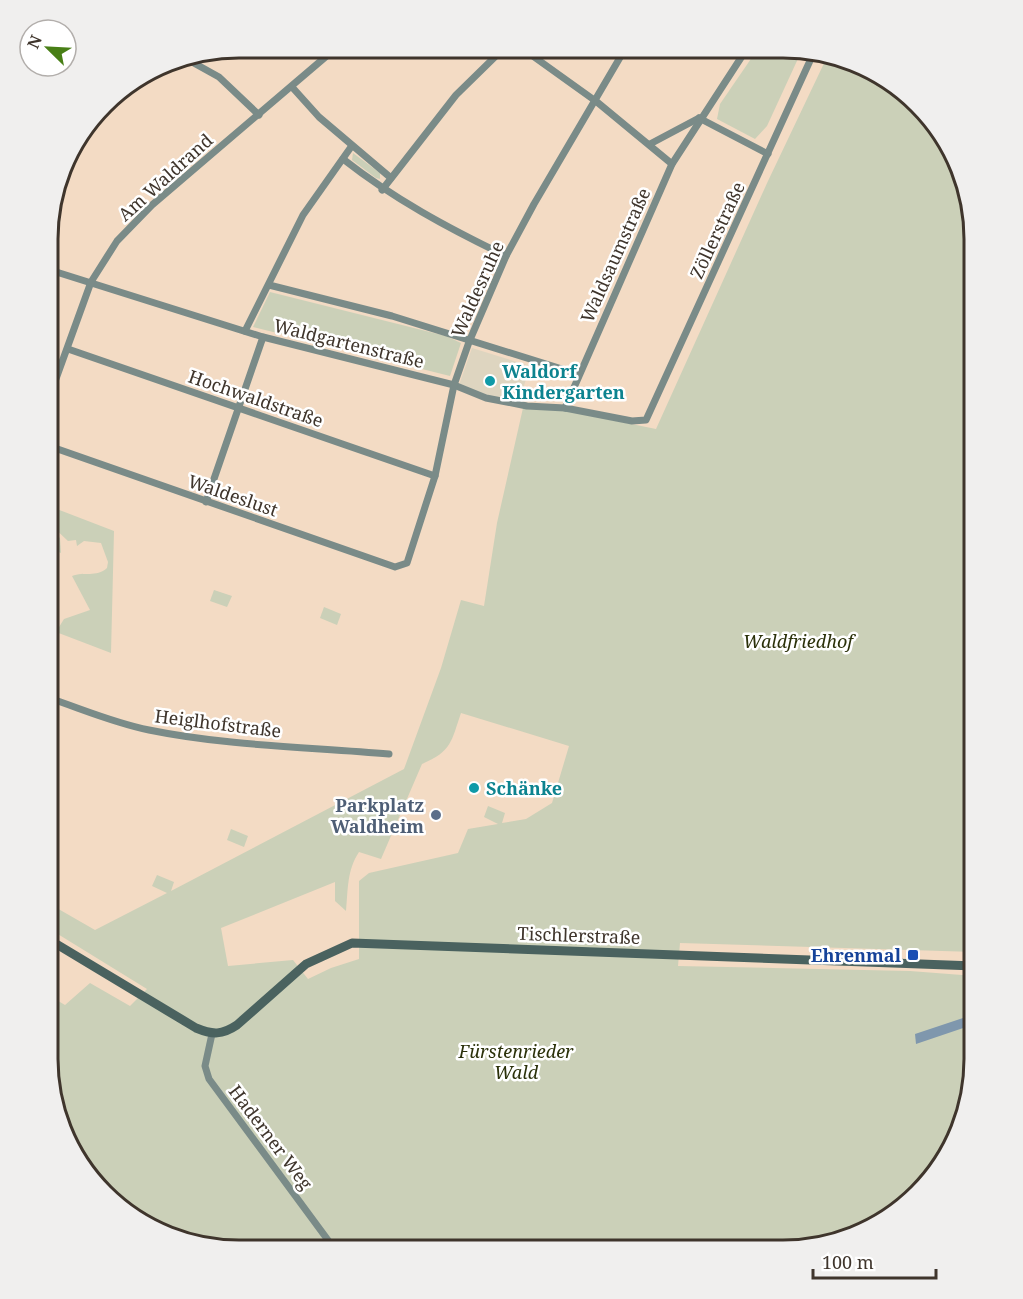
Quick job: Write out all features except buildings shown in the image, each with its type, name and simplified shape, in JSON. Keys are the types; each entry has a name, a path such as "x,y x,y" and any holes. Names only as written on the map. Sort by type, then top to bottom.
{"street":[{"name":"Am Waldrand","path":"58,375 91,282 117,240 152,205 324,59"},
{"path":"382,189 456,95 493,59"},
{"path":"537,59 597,102 672,164"},
{"name":"Waldesruhe","path":"407,563 435,476 454,386 469,342 506,256 544,186 597,102 621,59"},
{"name":"Waldsaumstraße","path":"565,408 672,164 699,118 740,59"},
{"name":"Zöllerstraße","path":"646,420 810,61"},
{"path":"196,64 219,77 259,115"},
{"path":"292,87 351,147 391,178"},
{"path":"699,118 768,154"},
{"name":"Waldsaumstraße","path":"650,144 699,118"},
{"path":"245,331 303,215 351,147"},
{"path":"343,159 382,189 433,220 506,256"},
{"name":"Waldgartenstraße","path":"58,272 263,337 454,386 486,398 526,406 565,408 632,421 646,420"},
{"name":"Waldgartenstraße","path":"269,285 392,316 469,342 578,374"},
{"path":"206,502 263,337"},
{"name":"Hochwaldstraße","path":"68,349 435,476"},
{"name":"Waldeslust","path":"58,449 395,567 407,563"},
{"name":"Heiglhofstraße","path":"58,701 116,722 191,737 389,754"},
{"name":"Tischlerstraße","path":"212,1034 228,1032 306,964 324,953 352,943 964,966"},
{"path":"58,945 196,1028 212,1034"},
{"name":"Haderner Weg","path":"212,1034 205,1066 209,1079 328,1240"}],"shaded area":[{"path":"472,348 530,366 519,402 487,396 459,385"}],"green space":[{"path":"751,59 798,60 767,126 755,139 717,119 720,104"},
{"path":"824,64 853,72 884,89 903,103 927,129 940,149 951,170 963,216 965,240 964,952 680,943 678,966 910,971 964,975 964,1071 961,1095 955,1118 934,1160 920,1179 894,1203 874,1216 853,1227 830,1234 795,1240 228,1240 181,1231 139,1210 103,1179 89,1160 72,1129 60,1083 58,1001 65,1005 90,983 130,1006 147,989 58,934 58,909 95,930 167,893 152,886 157,875 174,882 171,891 404,769 441,668 461,600 484,606 497,523 523,408 567,411 656,429","holes":["461,713 569,746 552,803 526,819 502,823 505,813 488,806 484,817 498,824 468,829 458,853 369,873 359,881 359,959 331,968 308,979 293,960 228,966 221,928 335,882 335,901 346,911 350,873 359,852 381,859 422,764 445,750"]},
{"path":"353,153 380,173 380,179 352,160"},
{"path":"270,292 446,336 461,343 450,376 253,327"},
{"path":"58,509 114,531 111,653 58,633 64,619 90,610 72,576 99,573 107,568 108,562 101,543 84,541 77,546 76,540 68,541 58,532"},
{"path":"58,536 60,538 61,553 58,552"},
{"path":"214,590 232,596 227,607 210,601"},
{"path":"324,607 341,614 337,625 320,618"},
{"path":"231,829 248,836 244,847 227,840"}],"water":[{"path":"964,1018 964,1028 916,1044 915,1034"}],"place":[{"name":"Waldorf Kindergarten","path":"490,381"},
{"name":"Schänke","path":"474,788"},
{"name":"Parkplatz Waldheim","path":"436,815"},
{"name":"Ehrenmal","path":"913,955"}],"park label":[{"name":"Waldfriedhof","path":"798,641"},
{"name":"Fürstenrieder Wald","path":"516,1061"}]}
